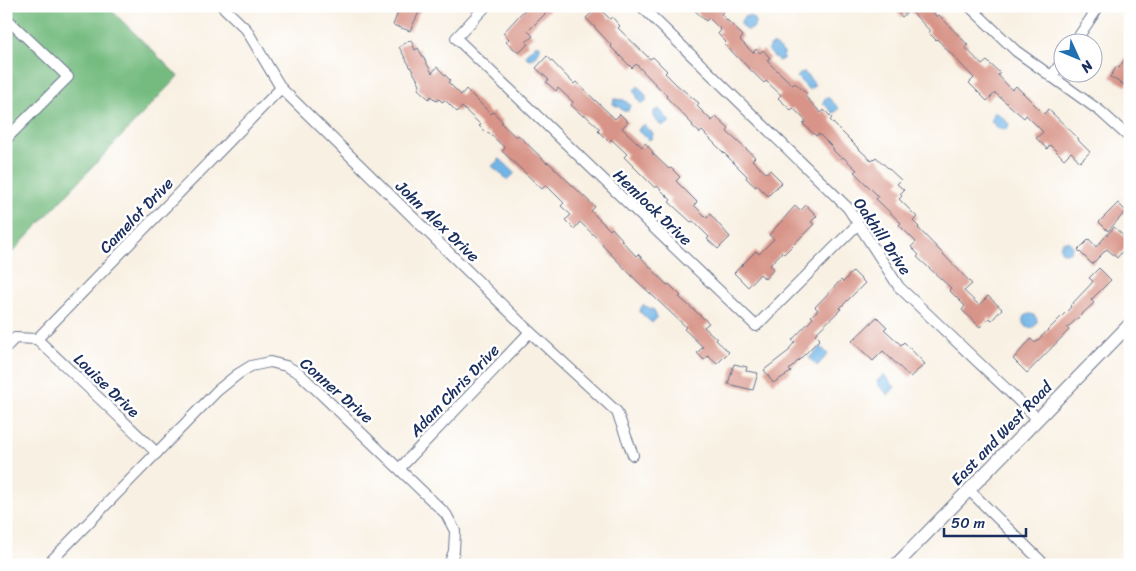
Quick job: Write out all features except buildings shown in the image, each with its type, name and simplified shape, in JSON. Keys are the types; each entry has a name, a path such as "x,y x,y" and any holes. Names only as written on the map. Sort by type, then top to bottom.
{"street":[{"name":"John Alex Drive","path":"222,6 246,29 281,88 530,332 618,412 633,455"},
{"name":"Hemlock Drive","path":"486,6 456,38 756,326 858,224"},
{"name":"Oakhill Drive","path":"641,6 848,208 899,287 1038,419"},
{"path":"969,6 1016,50 1100,111 1130,138"},
{"path":"1082,32 1099,6"},
{"path":"6,18 68,77 6,139"},
{"name":"Camelot Drive","path":"37,339 281,88"},
{"name":"East and West Road","path":"896,565 1130,324"},
{"name":"Adam Chris Drive","path":"400,468 530,332"},
{"path":"6,347 15,338 37,339"},
{"name":"Louise Drive","path":"37,339 157,453"},
{"name":"Conner Drive","path":"52,560 217,391 251,366 270,362 286,366 299,373 446,514 455,530 454,551 449,565"},
{"path":"969,490 1045,565"}],"green space":[{"path":"6,6 107,6 178,76 6,259"}],"water":[{"path":"748,16 753,18 755,23 753,28 748,30 743,28 741,23 743,18"},
{"path":"535,45 540,45 540,50 532,59 527,58 526,54"},
{"path":"772,45 775,45 784,53 783,59 778,61 768,50"},
{"path":"804,72 814,83 814,86 809,90 797,77"},
{"path":"638,86 646,96 646,102 640,103 634,90"},
{"path":"825,98 829,98 839,108 837,111 833,113 823,103"},
{"path":"614,99 624,100 630,105 628,111 623,111 613,104"},
{"path":"659,109 670,122 665,125 660,125 654,117 654,111"},
{"path":"993,113 1000,115 1009,124 1007,129 1004,130 996,127 991,121"},
{"path":"643,125 653,133 652,138 649,140 638,131"},
{"path":"500,159 515,173 508,180 492,166"},
{"path":"1064,241 1068,241 1072,247 1068,253 1064,253 1060,249 1060,245"},
{"path":"643,305 654,310 657,318 652,323 640,312"},
{"path":"1030,314 1035,316 1037,321 1035,326 1030,328 1025,326 1023,321 1025,316"},
{"path":"821,347 828,354 817,366 810,357"},
{"path":"884,375 895,387 888,395 879,386 877,381"}]}
